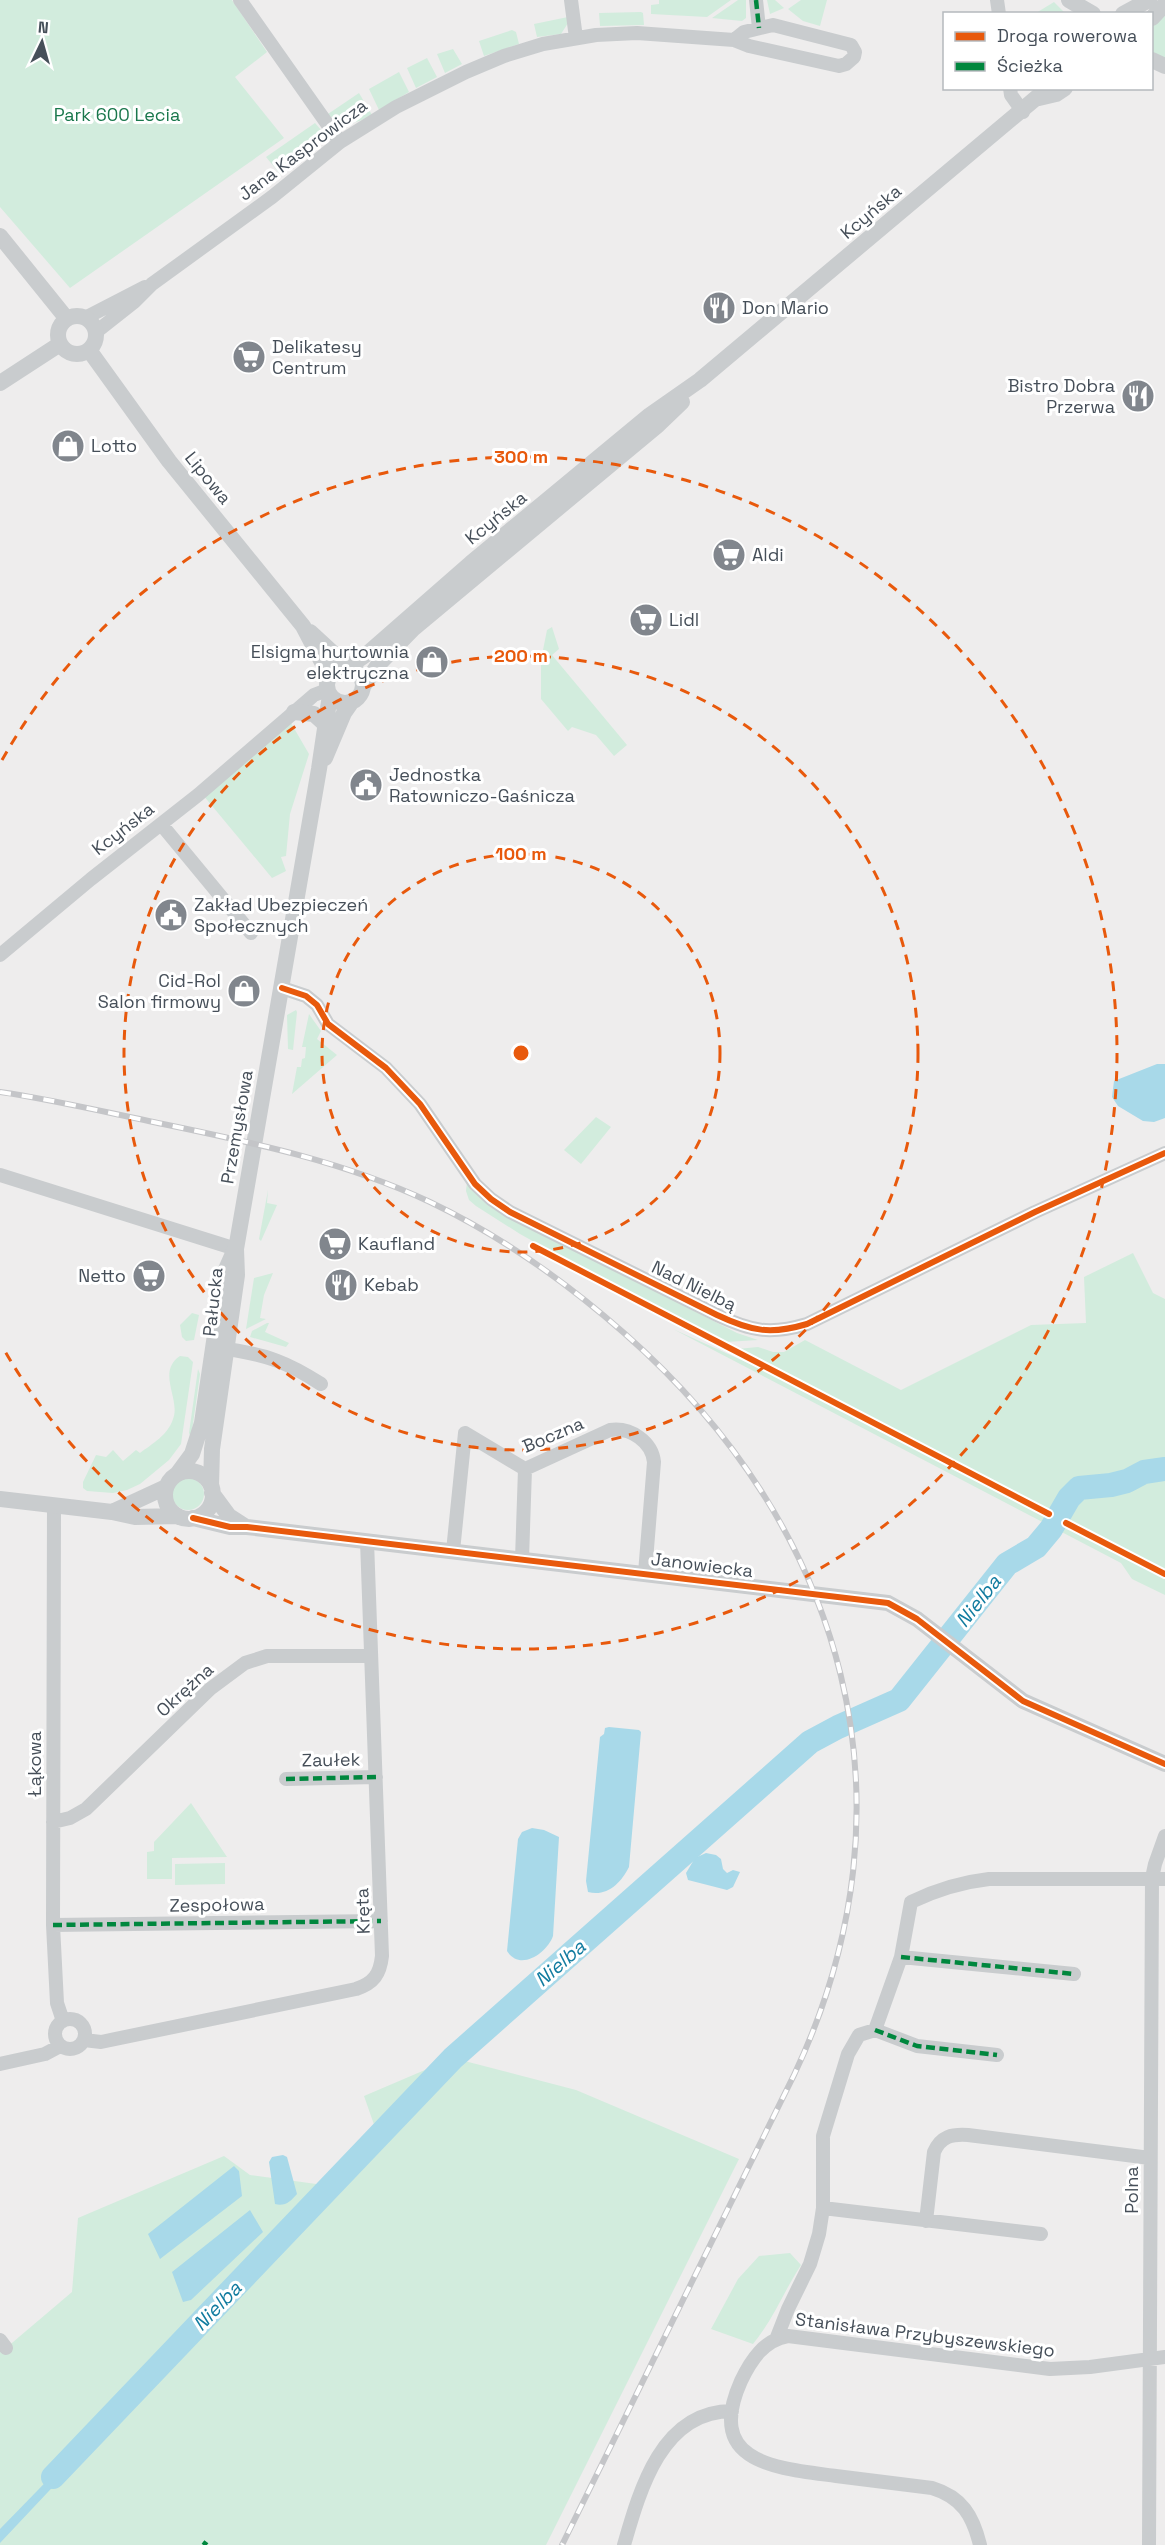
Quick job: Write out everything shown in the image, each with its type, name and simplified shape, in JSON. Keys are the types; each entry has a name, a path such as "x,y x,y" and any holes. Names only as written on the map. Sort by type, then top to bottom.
{"street":[{"path":"240,0 340,142"},
{"path":"571,0 576,38"},
{"path":"734,40 744,32 759,27 756,0"},
{"path":"1069,0 1090,12"},
{"path":"1128,12 1149,0"},
{"path":"1153,17 1165,4"},
{"name":"Jana Kasprowicza","path":"85,318 152,284 279,192 340,142 396,107 466,72 530,47 576,38 637,33 734,40 749,46 832,66 846,64 854,57 854,48 844,42 773,25 759,27"},
{"path":"1010,90 1011,95 1023,112"},
{"name":"Kcyńska","path":"348,667 367,654 471,563 650,415 700,380 1043,93 1056,94 1062,90"},
{"path":"0,236 67,319"},
{"name":"Jana Kasprowicza","path":"96,332 134,302 152,284"},
{"path":"75,316 85,318 96,332 95,341 89,350 78,354 71,353 60,344 59,329 67,319 75,316"},
{"path":"0,383 60,344"},
{"name":"Lipowa","path":"89,350 175,469 303,626 348,667"},
{"name":"Kcyńska","path":"364,685 378,665 414,628 658,425 700,380"},
{"name":"Lipowa","path":"303,626 324,666 328,688"},
{"path":"348,667 357,671 364,685 362,694 351,703 337,702 328,688 333,671 348,667"},
{"name":"Kcyńska","path":"0,956 198,795 314,695 328,688"},
{"name":"Przemysłowa","path":"236,1249 319,769 326,725 328,688"},
{"name":"Przemysłowa","path":"319,769 351,703"},
{"path":"294,712 314,714 326,725"},
{"path":"161,824 251,933"},
{"name":"Nad Nielbą","path":"282,988 306,996 317,1005 328,1024 386,1068 405,1087 450,1144 475,1184 491,1199 510,1212 707,1310 748,1328 762,1331 789,1329 807,1324 1035,1212 1165,1153"},
{"path":"0,1175 236,1249"},
{"name":"Pałucka","path":"212,1490 212,1449 237,1275 236,1249"},
{"name":"Pałucka","path":"178,1473 195,1446 202,1422 224,1274 236,1249"},
{"path":"227,1349 253,1352 283,1361 321,1384"},
{"name":"Boczna","path":"453,1551 465,1433 525,1469 610,1431 622,1430 643,1441 653,1452 645,1573"},
{"path":"522,1559 525,1469"},
{"path":"112,1512 166,1487 178,1473 197,1473 207,1480 229,1516 247,1527"},
{"path":"166,1487 168,1506 185,1517 205,1512 209,1507 212,1490"},
{"name":"Janowiecka","path":"0,1499 112,1512 135,1517 185,1517 230,1527 247,1527 888,1603 906,1611 1023,1701 1165,1764"},
{"name":"Łąkowa","path":"54,1505 53,1925 57,2003 63,2021"},
{"name":"Kręta","path":"84,2040 100,2043 368,1985 375,1979 381,1964 381,1921 367,1541"},
{"name":"Okrężna","path":"53,1822 70,1818 86,1809 210,1689 245,1663 267,1656 371,1656"},
{"name":"Zaułek","path":"286,1779 376,1777"},
{"name":"Polna","path":"1149,2545 1150,2158 1159,1878 1155,1864 1165,1836"},
{"path":"875,2030 901,1957 911,1902 937,1890 969,1881 1002,1878 1159,1878"},
{"name":"Zespołowa","path":"53,1925 381,1921"},
{"path":"901,1957 1074,1974"},
{"path":"0,2064 45,2055 60,2046 74,2049 84,2040 85,2030 78,2021 68,2019 63,2021 55,2033 60,2046"},
{"path":"777,2337 810,2264 823,2208 823,2136 848,2054 859,2035 875,2030 917,2046 997,2055"},
{"path":"926,2221 934,2152 938,2144 950,2136 968,2135 1150,2158"},
{"path":"823,2208 1041,2234"},
{"name":"Stanisława Przybyszewskiego","path":"980,2545 969,2514 962,2504 943,2491 784,2469 756,2460 739,2445 734,2434 732,2411 738,2388 749,2366 763,2348 777,2337 801,2337 1050,2369 1090,2367 1165,2357"},
{"path":"624,2545 641,2494 665,2444 676,2430 699,2417 716,2411 732,2411"}],"green space":[{"name":"Park 600 Lecia","path":"0,0 232,0 267,52 235,77 284,138 70,288 0,207"},
{"path":"659,0 731,0 707,17 651,14 651,5 659,4"},
{"path":"738,0 746,0 746,18 742,21 712,18"},
{"path":"767,0 775,0 784,8 770,14"},
{"path":"801,0 827,0 820,26 803,21 788,9"},
{"path":"1054,2 1064,12 1038,12"},
{"path":"1165,11 1165,60 1153,53 1153,23"},
{"path":"641,12 644,25 600,26 599,13"},
{"path":"568,17 568,23 561,34 537,37 534,24"},
{"path":"512,30 516,32 519,44 484,56 479,41"},
{"path":"453,49 462,64 445,73 437,54"},
{"path":"427,58 437,77 416,88 407,68"},
{"path":"399,72 409,92 379,110 369,89"},
{"path":"359,93 372,115 355,122 344,123 338,122 328,114"},
{"path":"315,123 322,131 316,149 281,175 266,157"},
{"path":"552,627 559,649 552,655 627,745 614,756 596,735 572,727 568,731 541,699 541,660 547,630"},
{"path":"291,723 309,754 290,814 286,856 281,857 286,871 272,878 203,795"},
{"path":"296,1010 293,1050 288,1049 287,1015"},
{"path":"309,1014 321,1031 317,1039 337,1055 292,1094 297,1067 301,1067 302,1059 305,1058 306,1047 302,1047"},
{"path":"596,1117 611,1127 581,1164 564,1150"},
{"path":"467,1182 616,1271 737,1333 758,1340 726,1342 737,1349 758,1347 773,1352 784,1352 805,1340 901,1390 1031,1325 1086,1323 1084,1277 1133,1253 1153,1293 1165,1299 1165,1595 1132,1579 1121,1563 673,1329 770,1373 520,1234 469,1200 466,1191"},
{"path":"268,1190 267,1203 277,1205 261,1241 259,1239"},
{"path":"273,1273 264,1295 260,1318 266,1319 246,1329 254,1278"},
{"path":"192,1313 199,1315 194,1340 186,1341 182,1337 180,1325"},
{"path":"269,1323 265,1332 289,1343 286,1347 250,1337 252,1331"},
{"path":"180,1356 188,1357 193,1362 181,1444 169,1460 140,1484 113,1493 87,1491 83,1488 83,1482 96,1455 106,1457 113,1450 123,1461 136,1450 140,1453 159,1439 171,1425 175,1411 169,1378 170,1370 173,1362"},
{"path":"198,1369 200,1374 191,1438 189,1433"},
{"path":"188,1478 199,1483 204,1494 199,1505 188,1510 177,1505 172,1494 177,1483"},
{"path":"191,1803 227,1857 172,1858 172,1879 147,1879 147,1852 154,1851 154,1842"},
{"path":"225,1863 225,1884 175,1885 175,1864"},
{"path":"453,2058 576,2090 739,2159 546,2545 0,2545 0,2342 6,2348 72,2292 78,2218 224,2156 250,2175 331,2186 378,2136 364,2096"},
{"path":"790,2253 801,2265 767,2325 753,2344 711,2329 738,2279 759,2256"}],"water":[{"path":"1157,1064 1165,1064 1165,1118 1154,1122 1143,1121 1118,1106 1112,1097 1114,1081"},
{"path":"605,1728 641,1732 629,1867 613,1887 607,1891 595,1893 588,1892 586,1881 600,1737 604,1734"},
{"path":"532,1828 544,1830 559,1837 553,1936 539,1954 533,1958 519,1960 507,1951 518,1839 522,1832"},
{"path":"706,1853 716,1855 721,1859 723,1869 727,1873 733,1870 740,1872 733,1887 727,1890 688,1880 686,1873 695,1858"},
{"path":"283,2155 287,2157 297,2194 288,2203 279,2205 275,2204 269,2162 272,2157"},
{"path":"234,2166 239,2171 242,2196 160,2259 148,2234"},
{"path":"250,2210 263,2232 191,2300 183,2302 172,2272"},
{"path":"74,2453 80,2458 0,2543 0,2529"}],"waterway":[{"name":"Nielba","path":"53,2477 453,2058 810,1742 899,1700 1007,1564 1036,1547 1051,1529 1069,1498 1079,1488 1111,1485 1127,1481 1144,1472 1165,1469"}],"railway":[{"path":"0,1092 197,1131 299,1155 398,1188 456,1215 507,1245 579,1295 602,1314 624,1333 700,1410 762,1493 809,1581 841,1675 855,1772 853,1871 833,1973 794,2075 562,2545"}],"marked path":[{"path":"756,0 759,28"},
{"path":"286,1779 376,1777"},
{"path":"53,1925 381,1921"},
{"path":"901,1957 1074,1974"},
{"path":"875,2030 917,2046 997,2055"},
{"path":"203,2542 207,2545"}],"cycle path":[{"path":"282,988 306,996 317,1005 328,1024 386,1068 420,1104 475,1184 491,1199 510,1212 717,1315 740,1325 761,1330 807,1324 1035,1212 1165,1153"},
{"path":"533,1246 1049,1514"},
{"path":"193,1518 230,1527 247,1527 888,1603 917,1619 1023,1701 1165,1764"},
{"path":"1066,1523 1165,1574"}],"place":[{"name":"Don Mario","path":"719,308"},
{"name":"Delikatesy Centrum","path":"249,357"},
{"name":"Bistro Dobra Przerwa","path":"1138,396"},
{"name":"Lotto","path":"68,446"},
{"name":"Aldi","path":"729,555"},
{"name":"Lidl","path":"646,620"},
{"name":"Elsigma hurtownia elektryczna","path":"432,662"},
{"name":"Jednostka Ratowniczo-Gaśnicza","path":"366,785"},
{"name":"Zakład Ubezpieczeń Społecznych","path":"171,915"},
{"name":"Cid-Rol Salon firmowy","path":"244,991"},
{"name":"Kaufland","path":"335,1244"},
{"name":"Netto","path":"149,1276"},
{"name":"Kebab","path":"341,1285"}]}
